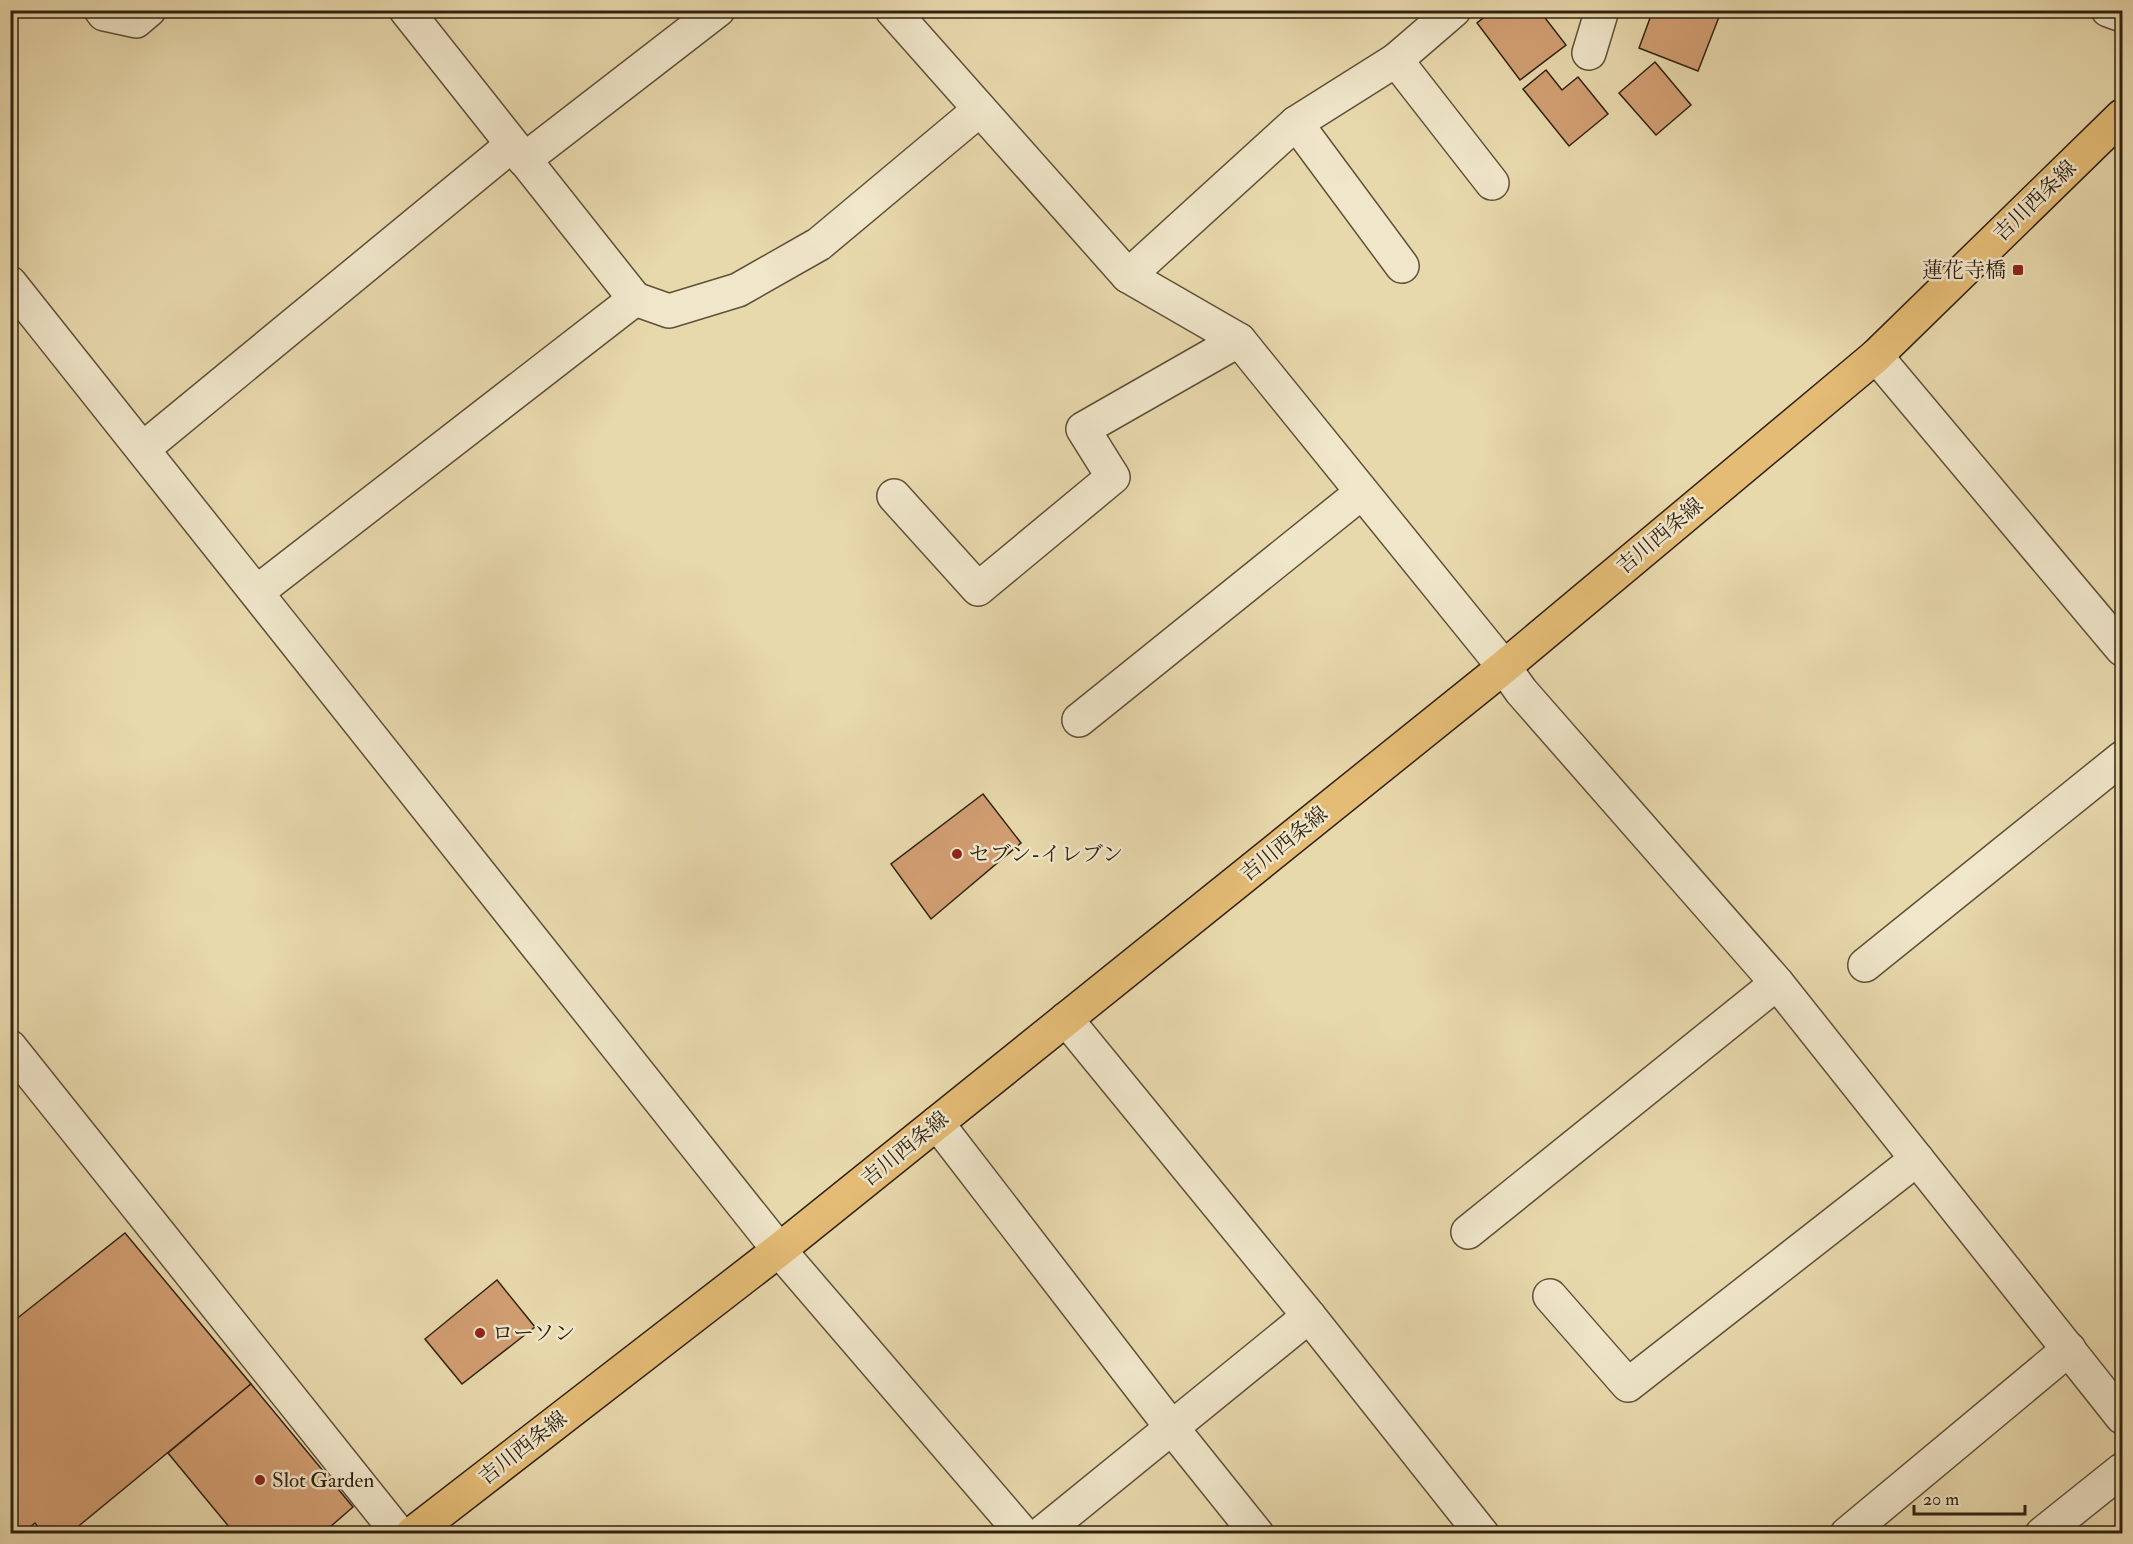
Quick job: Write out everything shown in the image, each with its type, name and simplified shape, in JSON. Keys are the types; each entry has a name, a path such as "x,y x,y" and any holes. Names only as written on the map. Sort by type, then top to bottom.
{"main road":[{"name":"吉川西条線","path":"412,1533 780,1250 1504,667 1876,356 2122,116"}],"street":[{"path":"101,10 104,14 136,21 149,10"},
{"path":"406,10 635,299 669,311 738,290 819,244 978,111"},
{"path":"144,448 518,152 718,10"},
{"path":"892,10 978,111 1128,276 1239,340 1521,691 1777,983 2122,1416"},
{"path":"1128,276 1296,123 1396,60 1454,10"},
{"path":"1589,53 1602,10"},
{"path":"2108,10 2122,15"},
{"path":"1396,60 1492,183"},
{"path":"1296,123 1402,266"},
{"path":"10,283 144,448 780,1250 1023,1533"},
{"path":"258,592 635,299"},
{"path":"894,496 978,589 1113,477 1083,429 1239,340"},
{"path":"1876,356 2122,649"},
{"path":"1079,720 1361,493"},
{"path":"1865,966 2122,758"},
{"path":"1468,1233 1777,983"},
{"path":"1066,1019 1310,1316 1482,1533"},
{"path":"10,1047 399,1533"},
{"path":"938,1123 1172,1428 1257,1533"},
{"path":"1550,1296 1628,1384 1917,1159"},
{"path":"1041,1533 1310,1316"},
{"path":"1847,1533 2069,1349"},
{"path":"2042,1533 2122,1470"}],"building":[{"path":"1493,10 1539,10 1566,45 1520,80 1477,23"},
{"path":"1653,10 1701,10 1719,17 1698,71 1639,48"},
{"path":"1655,62 1691,105 1656,135 1619,93"},
{"path":"1546,70 1562,90 1578,77 1608,114 1569,146 1523,89"},
{"name":"セブン-イレブン","path":"983,794 1021,843 931,919 891,864"},
{"path":"125,1233 251,1384 69,1534 44,1534 35,1523 22,1534 10,1534 10,1324"},
{"name":"ローソン","path":"497,1280 535,1327 462,1384 425,1339"},
{"name":"Slot Garden","path":"251,1384 353,1507 322,1534 235,1534 168,1453"}],"place":[{"name":"蓮花寺橋","path":"2018,270"},
{"name":"セブン-イレブン","path":"957,854"},
{"name":"ローソン","path":"480,1333"},
{"name":"Slot Garden","path":"260,1480"}]}
